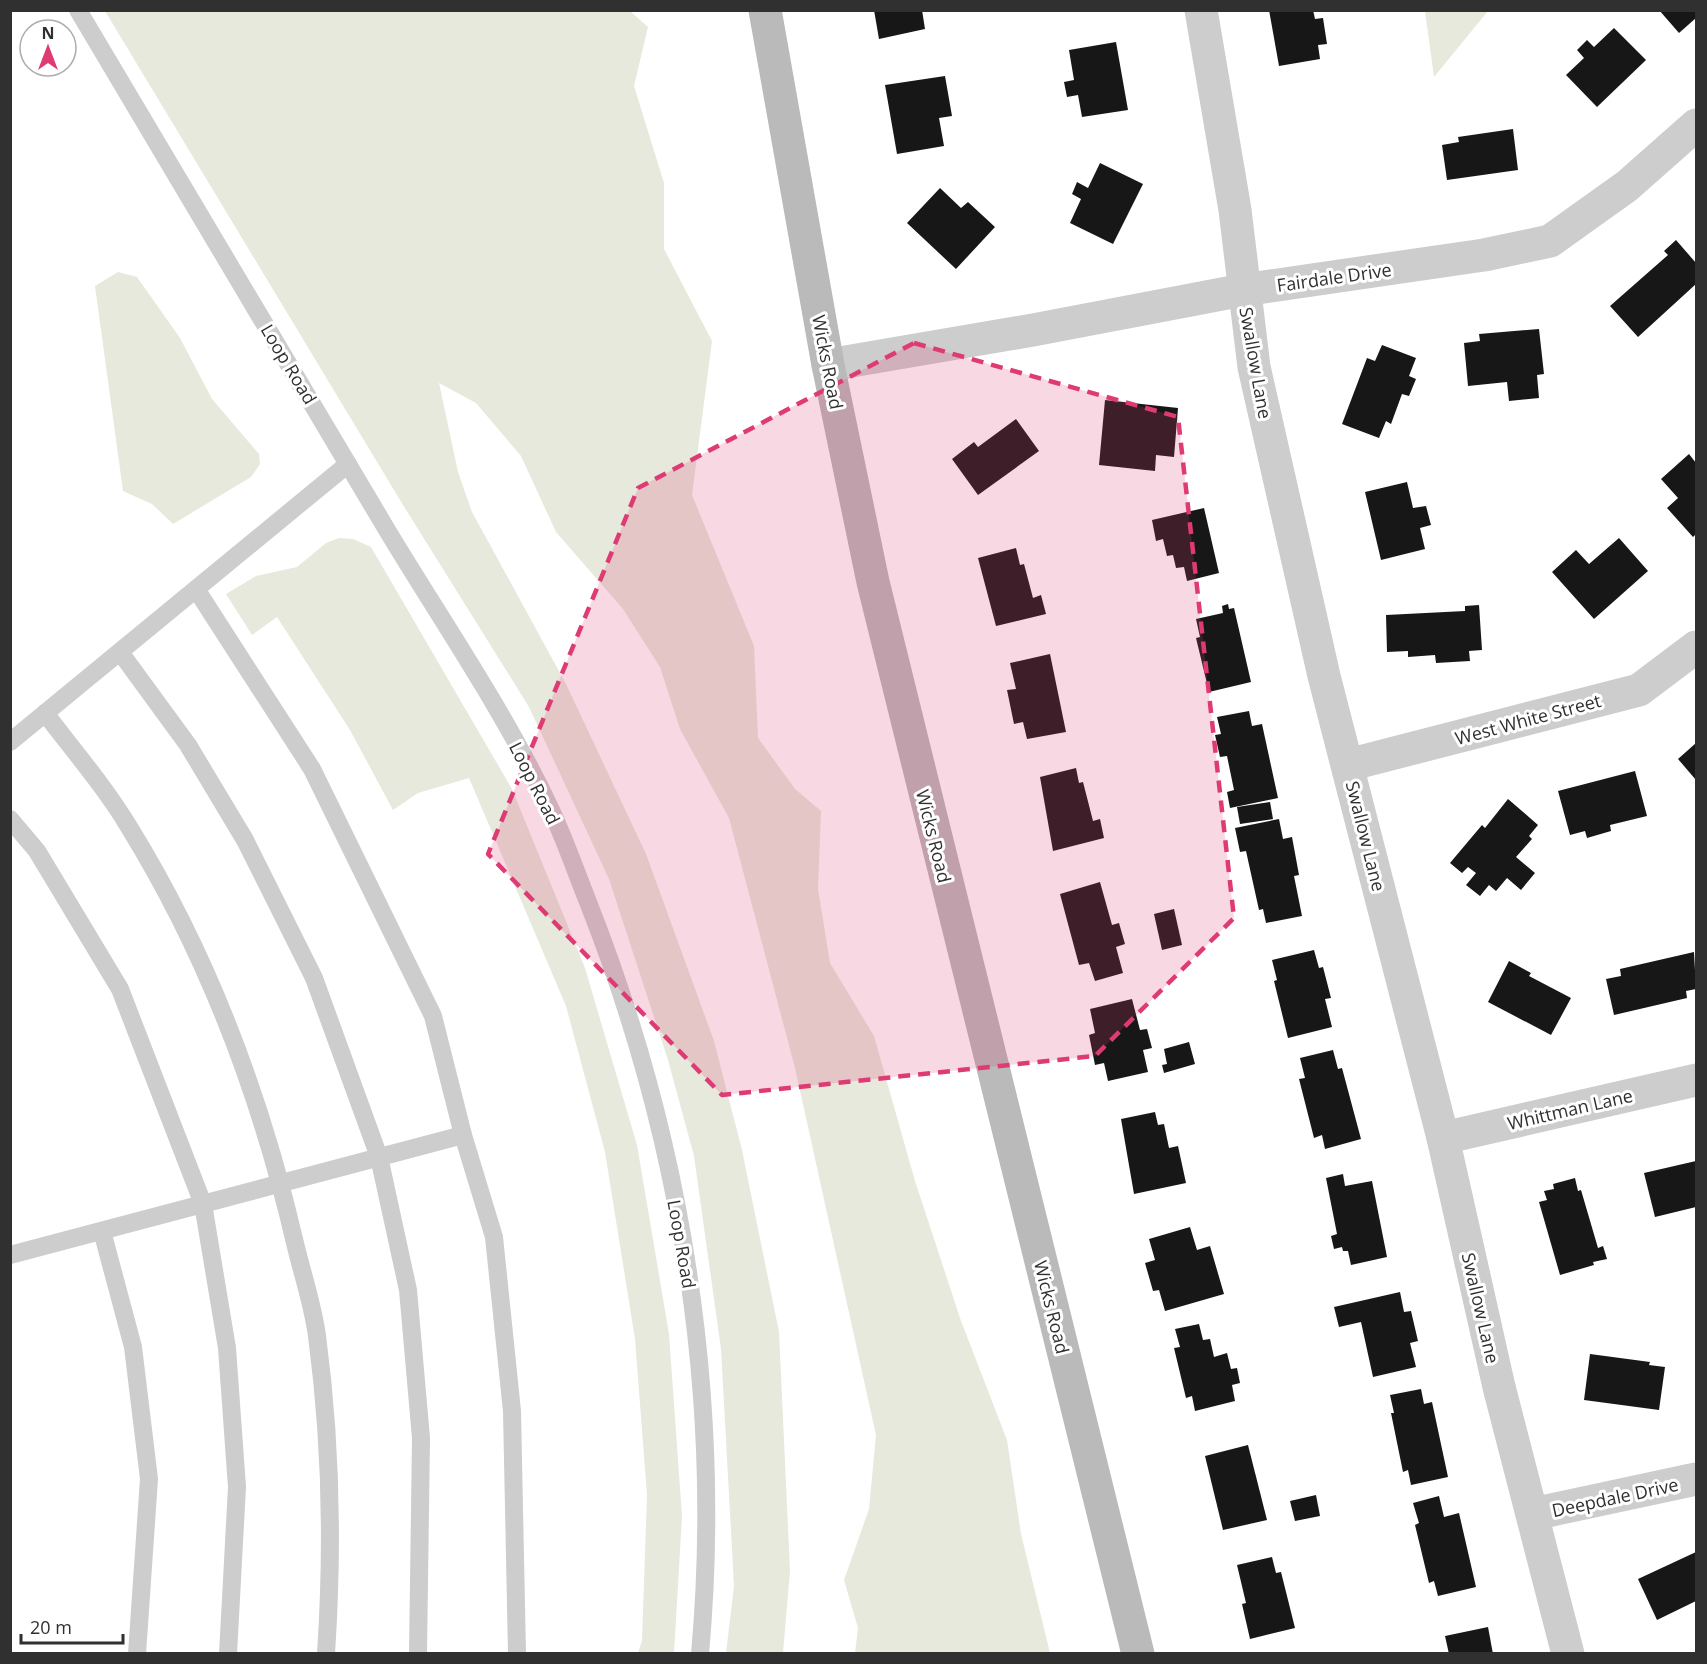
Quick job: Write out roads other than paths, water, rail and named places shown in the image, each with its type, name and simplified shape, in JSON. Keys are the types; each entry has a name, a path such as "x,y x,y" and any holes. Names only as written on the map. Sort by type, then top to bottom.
{"main road":[{"name":"Wicks Road","path":"765,10 848,470 908,728 1138,1653"}],"street":[{"name":"Swallow Lane","path":"1201,10 1235,210 1254,367 1324,676 1443,1138 1499,1387 1568,1653"},
{"name":"Fairdale Drive","path":"828,365 1033,330 1243,290 1484,255 1550,241 1627,186 1696,125"},
{"name":"West White Street","path":"1348,765 1639,690 1696,647"},
{"name":"Whittman Lane","path":"1443,1138 1696,1080"},
{"name":"Deepdale Drive","path":"1533,1514 1696,1479"}],"lane":[{"name":"Loop Road","path":"78,10 348,464 486,690 552,811 613,966 649,1086 688,1258 704,1411 707,1574 700,1653"},
{"path":"10,742 348,464"},
{"path":"196,589 312,769 434,1016 463,1135 494,1237 512,1411 517,1653"},
{"path":"120,652 188,744 250,850 314,978 379,1157 408,1290 421,1438 418,1653"},
{"path":"45,713 129,826 190,939 240,1055 281,1183 317,1334 326,1443 332,1570 326,1653"},
{"path":"10,819 37,851 120,989 203,1204 226,1348 237,1487 228,1653"},
{"path":"10,1256 463,1135"},
{"path":"102,1231 133,1347 149,1479 137,1653"}]}
